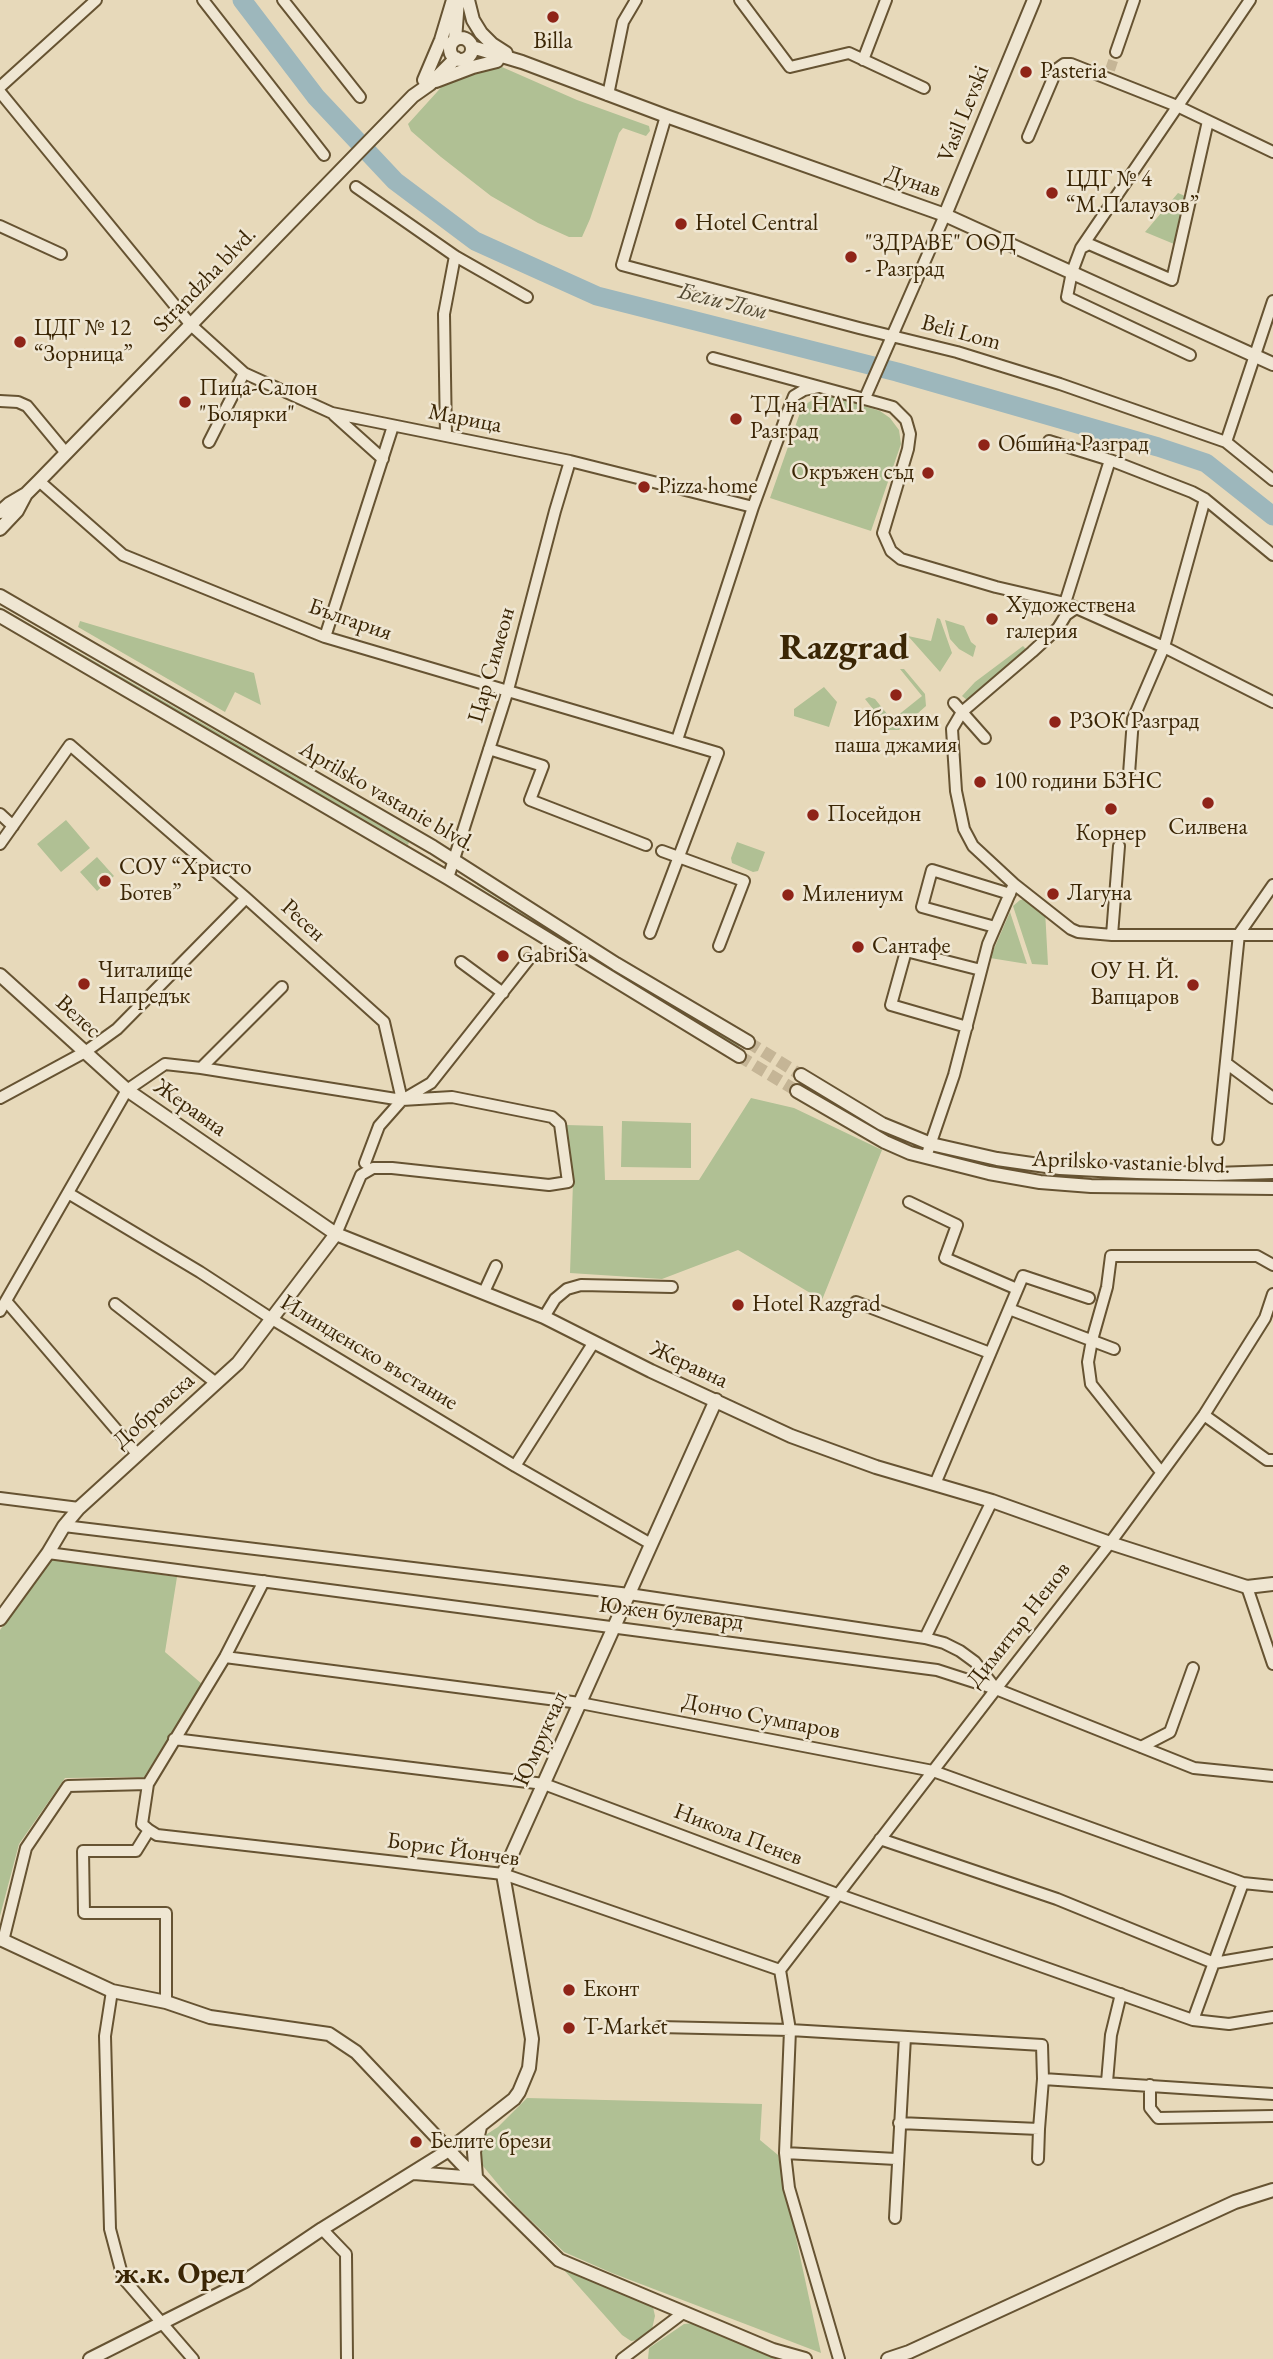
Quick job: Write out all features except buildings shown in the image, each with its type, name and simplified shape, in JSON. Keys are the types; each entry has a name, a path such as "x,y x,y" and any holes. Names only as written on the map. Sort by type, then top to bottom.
{"street":[{"path":"203,0 324,155"},
{"path":"283,0 360,97"},
{"path":"455,0 461,49"},
{"path":"427,82 455,0"},
{"path":"461,49 467,0"},
{"path":"467,0 481,33 492,44 525,63"},
{"path":"608,95 623,22 636,0"},
{"path":"740,0 790,67 849,53 924,88"},
{"path":"863,60 886,0"},
{"name":"Vasil Levski","path":"865,398 945,215 1034,0"},
{"path":"1116,52 1134,0"},
{"path":"1191,355 1067,297 1081,248 1250,0"},
{"path":"0,90 90,2"},
{"name":"Дунав","path":"461,49 497,61 525,63"},
{"name":"Дунав","path":"461,49 525,63 945,215 1273,364"},
{"name":"Strandzha blvd.","path":"0,512 39,481 461,49"},
{"path":"427,82 497,61"},
{"path":"1028,137 1057,69 1064,64 1071,64 1109,74 1273,152"},
{"name":"Марица","path":"0,90 191,325 244,373 332,413 570,461 753,507"},
{"name":"Beli Lom","path":"666,116 622,265 957,352 1060,384 1226,442 1273,480"},
{"path":"1081,248 1089,244 1171,280 1208,121"},
{"path":"356,187 455,256 527,297"},
{"path":"0,226 61,254"},
{"path":"446,436 444,314 455,256"},
{"path":"1226,442 1273,301"},
{"path":"713,358 865,398 893,407 906,420 910,434 908,449 883,533 891,551 901,559 1071,606 1164,647 1273,702"},
{"path":"209,442 244,373"},
{"path":"677,740 753,507 794,396 804,390 824,387"},
{"path":"0,401 18,402 27,406 66,453"},
{"path":"332,413 383,459"},
{"path":"325,637 393,426"},
{"path":"1049,441 1110,460 1192,492 1205,499 1273,555"},
{"path":"1110,460 1071,606 1032,652 962,712 952,729 954,774 964,829 973,846 1012,889 1071,929 1086,934 1112,935 1273,935"},
{"name":"Цар Симеон","path":"448,878 508,690 570,461"},
{"name":"България","path":"39,481 123,555 325,637 718,753 680,857"},
{"name":"Strandzha blvd.","path":"0,529 17,511 26,494"},
{"path":"1129,774 1133,719 1164,647 1205,499"},
{"name":"Aprilsko vastanie blvd.","path":"0,596 454,859 616,964 748,1042"},
{"name":"Aprilsko vastanie blvd.","path":"0,616 448,878 739,1056"},
{"path":"954,703 985,738"},
{"name":"Ресен","path":"13,826 69,745 384,1022 402,1100"},
{"path":"489,749 543,766 530,800 646,845"},
{"path":"0,814 13,826 0,844"},
{"path":"1112,935 1119,846"},
{"path":"662,851 744,881 719,946"},
{"path":"650,933 680,857"},
{"path":"995,927 922,907 932,870 1012,889"},
{"path":"1218,1139 1239,934 1273,885"},
{"path":"926,1157 949,1092 988,944 1012,889"},
{"path":"0,1098 85,1052 117,1029 246,898"},
{"path":"967,1027 891,1005 906,951 981,970"},
{"path":"365,1163 379,1126 402,1100 431,1083 529,959"},
{"path":"461,962 503,993"},
{"name":"Велес","path":"0,975 127,1090"},
{"path":"201,1068 282,987"},
{"path":"1226,1063 1273,1098"},
{"path":"138,1455 3,1306 127,1090 165,1064 402,1100 452,1097 552,1117 560,1125 568,1182 549,1185 373,1168 361,1175 336,1234"},
{"name":"Aprilsko vastanie blvd.","path":"801,1075 882,1124 931,1144 997,1159 1060,1168 1170,1173 1273,1172"},
{"name":"Жеравна","path":"127,1090 336,1234 544,1317 791,1436 876,1467 992,1501 1247,1587 1273,1584"},
{"name":"Aprilsko vastanie blvd.","path":"797,1091 885,1142 910,1153 1013,1178 1064,1184 1273,1188"},
{"name":"Илинденско въстание","path":"68,1194 515,1466 651,1544"},
{"path":"909,1202 957,1225 945,1258 1017,1289"},
{"name":"Добровска","path":"0,1619 79,1508 239,1363 336,1234"},
{"path":"1161,1472 1091,1384 1088,1362 1107,1287 1111,1256 1257,1256 1273,1265"},
{"path":"484,1292 496,1266"},
{"path":"935,1484 1023,1276 1089,1298"},
{"path":"544,1317 555,1299 567,1289 581,1285 672,1287"},
{"name":"Димитър Ненов","path":"780,1970 1110,1543 1204,1415 1269,1319 1273,1294"},
{"path":"856,1302 990,1353"},
{"path":"115,1304 216,1383"},
{"path":"1009,1309 1114,1349"},
{"path":"515,1466 594,1342"},
{"path":"627,1599 716,1400"},
{"path":"1204,1415 1267,1460 1273,1460"},
{"path":"0,1498 79,1508"},
{"path":"926,1638 992,1501"},
{"path":"64,1526 926,1638 960,1651 975,1662 996,1689"},
{"name":"Южен булевард","path":"48,1553 615,1625 937,1670 996,1689 1194,1768 1273,1776"},
{"path":"166,2002 166,1913 84,1913 83,1851 136,1851 149,1830 142,1824 148,1784 225,1657 264,1581"},
{"path":"1247,1587 1273,1664"},
{"name":"Юмрукчал","path":"503,1874 627,1599"},
{"name":"Дончо Сумпаров","path":"225,1657 580,1703 933,1771 1243,1883 1273,1886"},
{"path":"1141,1747 1170,1732 1193,1668"},
{"name":"Никола Пенев","path":"174,1739 544,1784 837,1894 1193,2020 1229,2024 1273,2017"},
{"path":"148,1784 68,1786 26,1848 1,1940 112,1991 166,2002 210,2017 329,2034 356,2052 476,2178 559,2260 773,2350 805,2359"},
{"name":"Борис Йончев","path":"149,1830 157,1835 503,1874 780,1970"},
{"path":"880,1839 1057,1899 1214,1963 1273,1953"},
{"path":"90,2359 245,2281 322,2229 449,2150 514,2099 529,2068 532,2039 503,1874"},
{"path":"1193,2020 1243,1883"},
{"path":"780,1970 790,2030 785,2153 794,2207 839,2359"},
{"path":"112,1991 105,2036 110,2229 122,2278 193,2359"},
{"path":"1107,2082 1111,2035 1121,1994"},
{"path":"659,2027 790,2030 1042,2045 1043,2079 1038,2159"},
{"path":"895,2218 905,2037"},
{"path":"1043,2079 1273,2094"},
{"path":"1150,2085 1150,2108 1158,2118 1273,2116"},
{"path":"899,2123 1039,2129"},
{"path":"476,2178 474,2152 481,2125"},
{"path":"785,2153 897,2159"},
{"path":"412,2173 440,2173 476,2178"},
{"path":"888,2359 909,2353 1235,2202 1273,2190"},
{"path":"322,2229 346,2254 346,2359"},
{"path":"630,2357 683,2313"}],"green space":[{"path":"502,67 577,100 649,126 650,131 646,136 623,128 619,133 582,237 569,237 491,196 411,131 408,124 446,82 483,69"},
{"path":"1178,193 1185,196 1174,244 1145,232"},
{"path":"819,397 834,397 880,411 890,418 899,430 901,444 871,531 770,498 801,410"},
{"path":"0,607 409,842 408,845 0,610"},
{"path":"937,618 940,619 952,653 940,672 908,636 931,641"},
{"path":"945,620 964,626 971,642 976,646 973,657 959,649 950,639"},
{"path":"80,621 254,673 261,705 235,692 225,712 78,627"},
{"path":"1023,646 1026,649 967,700 962,696 975,682"},
{"path":"900,669 904,669 925,694 926,706 899,730 888,730 874,717 873,709 865,699 875,699 892,720 922,696"},
{"path":"824,687 837,702 829,727 794,716 794,709"},
{"path":"66,820 90,848 61,872 37,844"},
{"path":"737,842 765,852 758,871 753,872 732,863 731,858"},
{"path":"97,857 114,876 97,891 80,872"},
{"path":"478,883 740,1045 739,1047 614,973 477,885"},
{"path":"1029,898 1045,910 1048,965 1032,964 1013,906 1020,900"},
{"path":"1010,912 1027,964 990,958"},
{"path":"751,1098 794,1108 882,1150 822,1300 738,1250 662,1279 570,1273 573,1182 566,1125 603,1126 605,1180 699,1180"},
{"path":"622,1121 691,1123 691,1168 621,1167"},
{"path":"52,1559 177,1577 165,1652 202,1684 144,1777 65,1778 19,1844 0,1916 0,1630"},
{"path":"527,2098 762,2104 760,2140 778,2155 821,2353 564,2252 516,2206 483,2166 480,2148 484,2136 498,2127"},
{"path":"564,2270 640,2299 653,2307 655,2316 652,2329 638,2340 631,2341 622,2335"},
{"path":"694,2323 780,2359 648,2359 649,2348 684,2324"}],"waterway":[{"name":"Бели Лом","path":"242,0 316,97 395,181 475,241 597,296 897,372 1206,463 1273,516"}],"tunnel":[{"path":"1110,70 1116,52"},
{"path":"748,1042 801,1075"},
{"path":"739,1056 797,1091"}],"place":[{"name":"Billa","path":"553,17"},
{"name":"Pasteria","path":"1026,72"},
{"name":"ЦДГ № 4 “М.Палаузов”","path":"1052,193"},
{"name":"Hotel Central","path":"681,224"},
{"name":"\"ЗДРАВЕ\" ООД - Разград","path":"851,257"},
{"name":"ЦДГ № 12 “Зорница”","path":"20,342"},
{"name":"Пица-Салон \"Болярки\"","path":"185,402"},
{"name":"ТД на НАП Разград","path":"736,419"},
{"name":"Обшина Разград","path":"984,445"},
{"name":"Окръжен съд","path":"928,473"},
{"name":"Pizza home","path":"644,487"},
{"name":"Художествена галерия","path":"992,619"},
{"name":"Ибрахим паша джамия","path":"896,695"},
{"name":"РЗОК Разград","path":"1055,722"},
{"name":"100 години БЗНС","path":"980,782"},
{"name":"Силвена","path":"1208,803"},
{"name":"Корнер","path":"1111,809"},
{"name":"Посейдон","path":"813,815"},
{"name":"СОУ “Христо Ботев”","path":"105,881"},
{"name":"Лагуна","path":"1053,894"},
{"name":"Милениум","path":"788,895"},
{"name":"Сантафе","path":"858,947"},
{"name":"GabriSa","path":"503,956"},
{"name":"Читалище Напредък","path":"84,984"},
{"name":"ОУ Н. Й. Вапцаров","path":"1193,985"},
{"name":"Hotel Razgrad","path":"738,1305"},
{"name":"Еконт","path":"569,1990"},
{"name":"T-Market","path":"569,2028"},
{"name":"Белите брези","path":"416,2142"}],"district":[{"name":"Razgrad","path":"844,649"},
{"name":"ж.к. Орел","path":"180,2275"}]}
